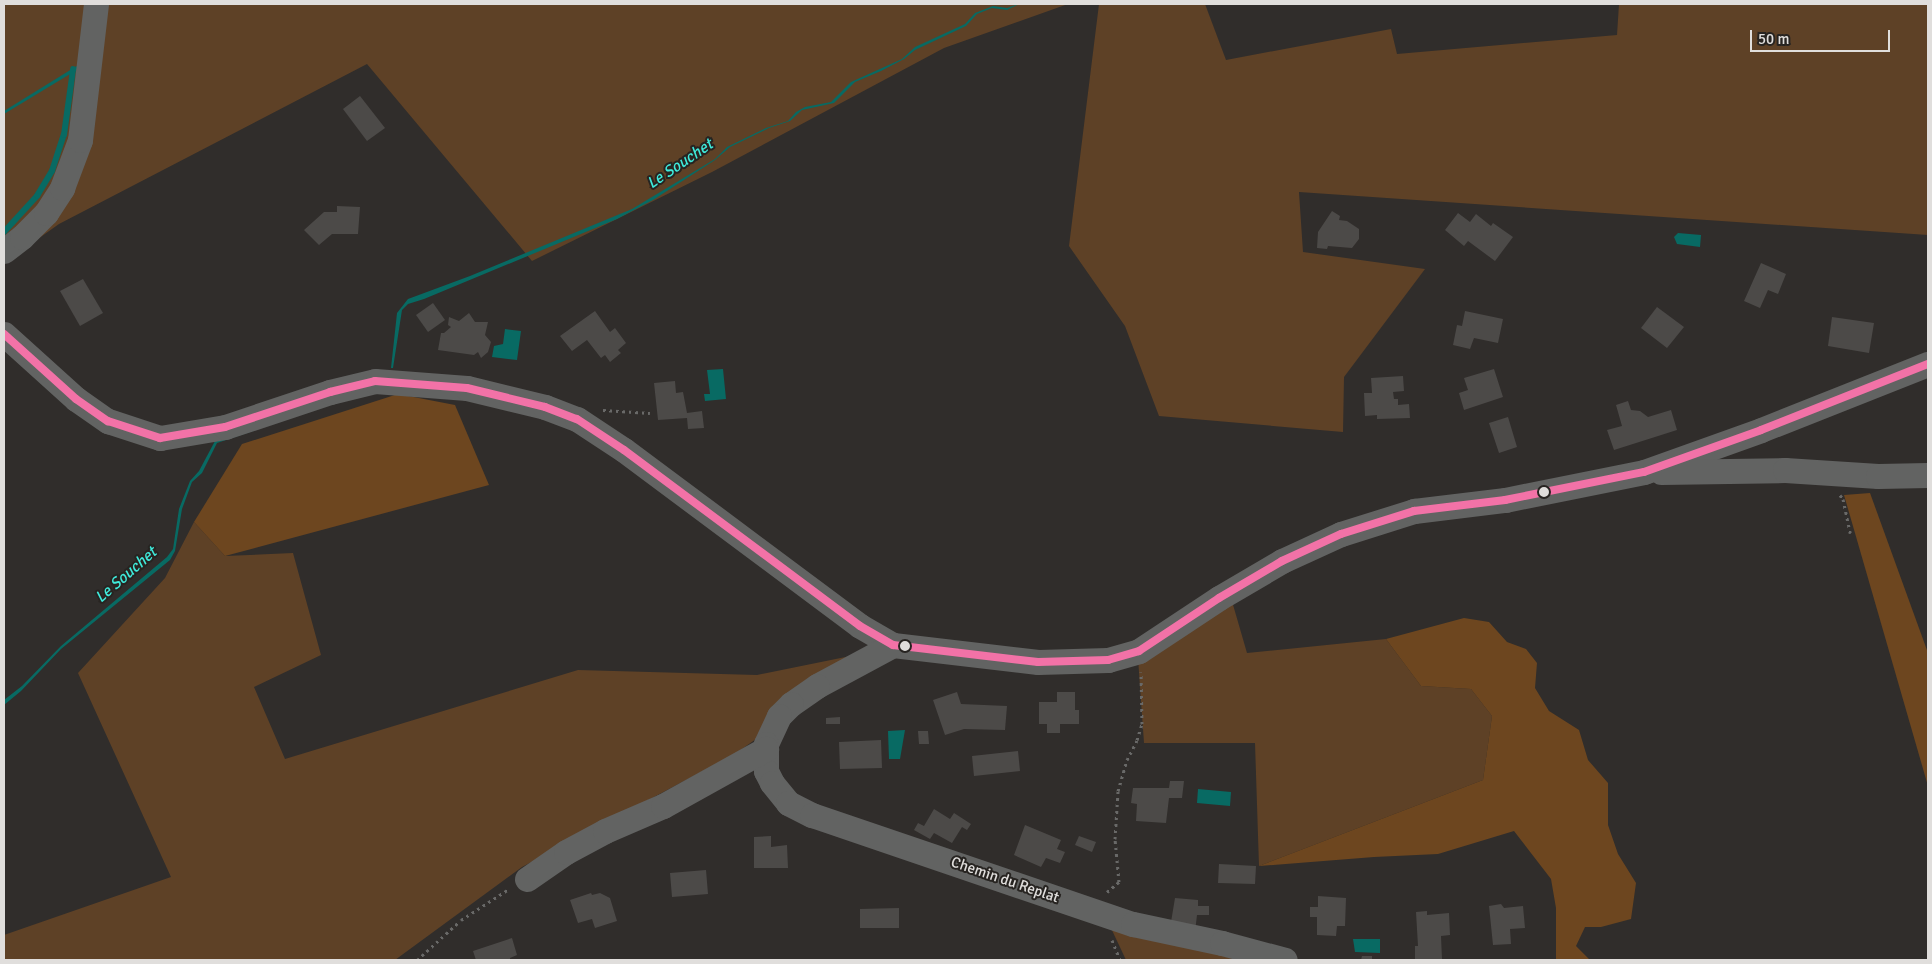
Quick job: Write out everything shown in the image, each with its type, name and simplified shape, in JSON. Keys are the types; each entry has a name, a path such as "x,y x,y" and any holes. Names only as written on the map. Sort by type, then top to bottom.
{"street":[{"path":"4,251 22,237 46,212 62,188 80,140 96,4"},
{"path":"4,334 76,400 108,421 160,438 225,427 330,392 375,381 467,388 525,401 577,419 624,450 860,626 893,645 1038,662 1108,660 1139,651 1219,598 1282,561 1342,534 1414,511 1505,500 1644,472 1761,430 1928,364"},
{"path":"1644,472 1785,470 1878,476 1928,475"},
{"name":"Chemin du Replat","path":"893,645 817,686 791,704 779,716 766,744 766,771 772,783 788,803 812,815 1133,924 1222,943 1284,960"},
{"path":"527,879 566,852 605,831 663,806 766,749"}],"path":[{"path":"577,419 608,409 650,413"},
{"path":"1090,909 1100,897 1119,882 1114,839 1118,791 1126,760 1142,724 1139,651"},
{"path":"417,960 461,920 527,879"},
{"path":"1111,934 1120,960"}],"shaded area":[{"path":"4,4 1068,4 944,48 712,172 532,261 367,64 59,224 4,263"},
{"path":"1099,4 1205,4 1226,60 1391,29 1397,54 1617,35 1619,4 1928,4 1928,235 1299,192 1303,252 1425,269 1344,377 1343,432 1159,416 1125,326 1069,246"},
{"path":"398,394 455,405 489,485 225,556 194,522 242,444"},
{"path":"1870,493 1928,653 1928,786 1844,495"},
{"path":"194,522 225,556 293,553 321,655 254,687 285,759 578,670 757,675 880,650 735,754 522,867 395,960 4,960 4,935 171,877 78,673 165,578"},
{"path":"1227,584 1247,653 1386,639 1421,686 1471,689 1492,716 1483,780 1259,866 1255,743 1144,743 1137,644"},
{"path":"1464,618 1489,622 1507,642 1526,649 1537,663 1535,688 1549,711 1579,730 1588,760 1608,783 1608,825 1618,854 1636,883 1631,919 1601,927 1585,927 1576,946 1590,960 1556,960 1556,908 1551,879 1514,831 1438,854 1259,866 1483,780 1492,716 1471,689 1421,686 1386,639"},
{"path":"1110,926 1239,960 1126,960"}],"water":[{"path":"1019,4 1007,10 992,8 977,14 966,26 915,50 904,59 881,71 855,82 834,103 802,110 790,121 769,128 730,147 715,160 653,200 617,219 408,304 402,310 393,368 391,368 397,313 408,299 470,276 632,209 715,159 727,147 766,128 788,121 796,112 805,107 831,102 851,82 902,59 915,47 965,24 975,13 993,6 1007,8"},
{"path":"80,64 80,68 4,114 4,111"},
{"path":"1678,233 1701,235 1700,247 1677,244 1674,237"},
{"path":"505,329 521,331 517,360 492,357 494,346 503,344"},
{"path":"723,369 726,399 705,401 704,394 710,394 707,370"},
{"path":"369,392 217,443 202,473 192,482 182,509 175,551 170,560 61,649 21,691 4,705 4,700 22,686 61,646 167,557 173,549 179,509 190,481 199,471 215,441"},
{"path":"905,730 900,759 889,759 888,731"},
{"path":"1198,789 1231,792 1230,806 1197,803"},
{"path":"1353,939 1380,939 1380,953 1355,952"}],"building":[{"path":"360,96 385,128 367,141 343,109"},
{"path":"337,206 360,207 358,234 332,234 319,245 304,230 324,212 337,212"},
{"path":"1332,211 1340,216 1339,220 1347,221 1359,229 1359,239 1352,248 1328,246 1327,249 1317,248 1318,232"},
{"path":"1458,213 1470,222 1476,214 1491,226 1493,223 1513,237 1495,261 1468,241 1464,246 1445,230"},
{"path":"1761,263 1786,274 1778,294 1768,290 1760,308 1744,301"},
{"path":"83,279 103,313 80,326 60,291"},
{"path":"433,303 445,320 428,332 416,315"},
{"path":"1657,307 1684,327 1667,348 1641,328"},
{"path":"595,311 610,332 615,328 626,343 618,350 621,353 610,362 605,355 601,358 587,340 572,351 560,336"},
{"path":"1465,311 1503,319 1498,343 1474,338 1470,349 1453,345 1457,325 1462,326"},
{"path":"469,313 475,322 488,322 485,335 491,342 488,352 481,358 478,352 474,355 438,350 441,333 444,333 451,327 448,325 449,317 459,321"},
{"path":"1832,317 1874,323 1869,353 1828,346"},
{"path":"1494,369 1503,397 1464,410 1459,393 1468,390 1464,378"},
{"path":"1403,376 1404,391 1393,392 1394,399 1398,399 1398,405 1409,404 1410,418 1377,419 1377,415 1365,416 1364,393 1372,393 1371,378"},
{"path":"675,381 676,393 683,392 687,413 702,411 704,428 688,429 687,418 658,420 654,383"},
{"path":"1628,401 1631,410 1640,411 1648,417 1671,410 1677,430 1614,450 1607,430 1622,426 1616,405"},
{"path":"1508,417 1517,447 1499,453 1489,423"},
{"path":"957,692 961,704 1007,706 1005,730 964,729 945,735 933,700"},
{"path":"1057,692 1075,692 1075,710 1079,710 1079,724 1060,724 1060,733 1047,733 1047,724 1039,724 1039,702 1057,702"},
{"path":"840,717 840,724 826,724 826,718"},
{"path":"918,731 928,731 929,744 919,744"},
{"path":"881,740 882,768 840,769 839,742"},
{"path":"1018,751 1020,771 974,776 972,756"},
{"path":"1170,781 1184,781 1182,798 1169,798 1166,823 1136,821 1137,804 1131,803 1133,788 1169,788"},
{"path":"934,809 950,819 954,813 971,824 967,830 962,827 952,843 934,833 930,839 914,830 918,823 924,826"},
{"path":"1025,825 1061,840 1057,849 1065,852 1060,863 1046,858 1041,867 1014,855"},
{"path":"771,836 771,847 787,845 788,868 754,868 754,837"},
{"path":"1079,836 1096,842 1092,852 1075,845"},
{"path":"1219,864 1256,866 1255,884 1218,883"},
{"path":"706,870 708,894 672,897 670,873"},
{"path":"591,893 592,895 600,893 610,898 617,921 595,928 592,919 578,923 570,900"},
{"path":"1318,896 1346,898 1345,926 1337,926 1336,936 1317,935 1317,917 1310,917 1310,907 1318,907"},
{"path":"1175,898 1198,900 1198,906 1209,906 1209,915 1197,915 1195,932 1170,928"},
{"path":"1501,904 1504,908 1523,906 1525,928 1510,929 1511,944 1493,945 1489,906"},
{"path":"899,908 899,928 860,928 860,909"},
{"path":"1427,911 1427,915 1449,913 1450,935 1441,936 1442,959 1415,960 1415,946 1418,946 1416,912"},
{"path":"512,938 517,955 510,958 510,960 476,960 473,951"},
{"path":"1362,956 1372,956 1372,960 1361,960"}],"waterway":[{"path":"4,232 37,196 52,171 64,135 73,70"}],"transit line":[{"path":"4,334 76,399 108,421 160,438 225,427 330,392 375,381 467,388 545,407 577,419 624,450 860,626 893,645 1038,662 1108,660 1139,651 1219,598 1282,561 1341,534 1414,511 1505,500 1644,472 1761,430 1928,364"}],"water label":[{"name":"Le Souchet","path":"680,164"},
{"name":"Le Souchet","path":"126,575"}]}
